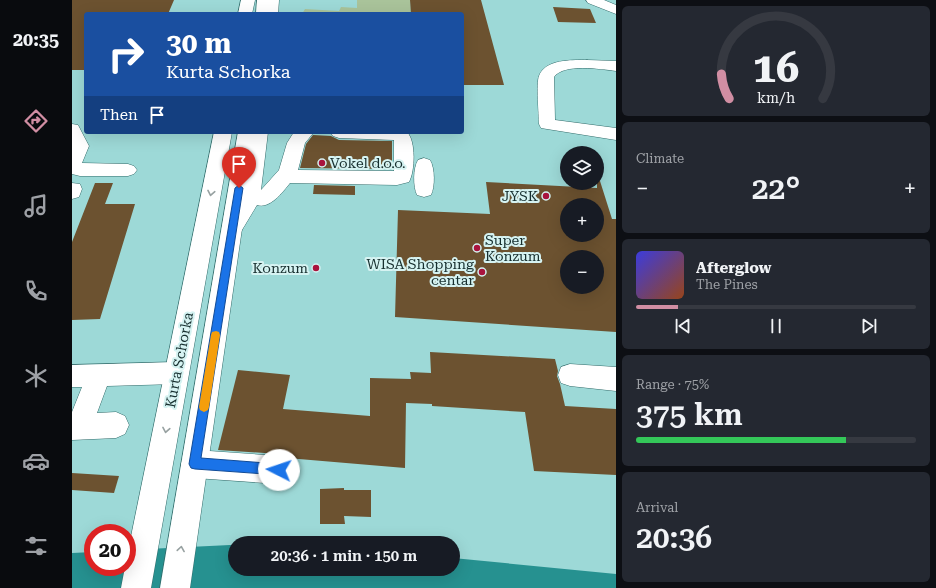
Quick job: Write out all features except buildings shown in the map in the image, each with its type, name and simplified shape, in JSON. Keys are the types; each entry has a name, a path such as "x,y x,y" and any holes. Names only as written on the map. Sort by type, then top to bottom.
{"main road":[{"path":"245,12 248,0"},
{"path":"263,12 264,0"},
{"path":"271,12 272,0"},
{"path":"593,0 616,10"},
{"path":"616,66 571,65 557,67 550,71 546,77 548,124 616,134"},
{"path":"72,129 80,146 73,164 74,167 80,170 128,170"},
{"name":"Kurta Schorka","path":"136,588 223,134"},
{"path":"175,588 247,134"},
{"path":"232,230 250,200 259,134"},
{"path":"262,200 285,176 291,164 297,138 302,134"},
{"path":"285,176 402,177 404,170 403,138 400,135 380,134"},
{"path":"424,164 424,190"},
{"path":"72,376 176,372"},
{"path":"570,374 616,379"},
{"path":"99,375 75,427 116,425"},
{"path":"195,464 279,470"}],"green space":[{"path":"357,0 410,0 411,12 303,12 305,9 339,11 341,7 357,8"}],"water":[{"path":"228,545 228,576 460,576 460,559 616,574 616,588 72,588 72,553 84,552 84,576 136,576 136,550"}],"slow traffic":[{"path":"204,407 216,335"}],"place":[{"name":"Vokel d.o.o.","path":"322,163"},
{"name":"JYSK","path":"546,196"},
{"name":"Super Konzum","path":"477,248"},
{"name":"Konzum","path":"316,268"},
{"name":"WISA Shopping centar","path":"482,272"}],"route":[{"path":"239,188 195,464 279,470"}]}
